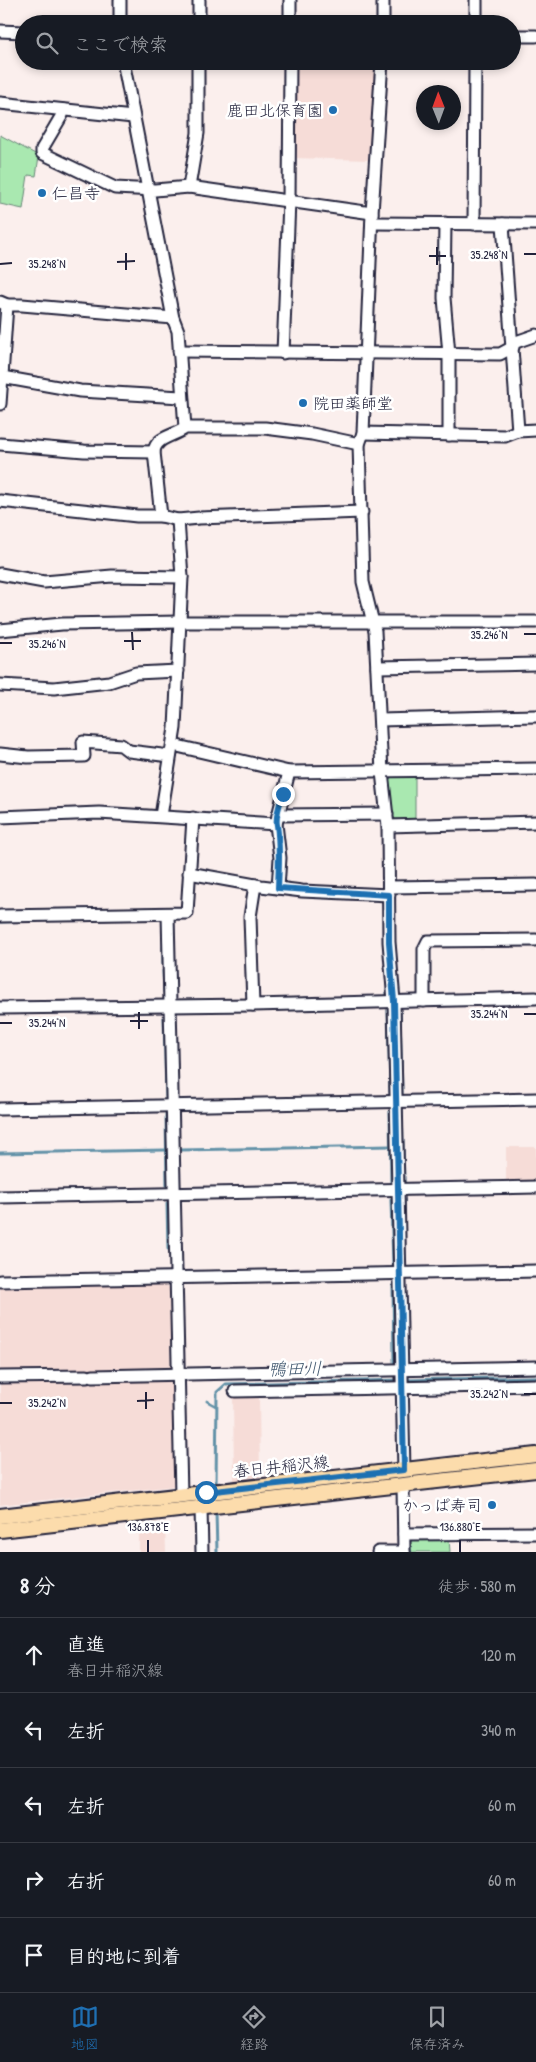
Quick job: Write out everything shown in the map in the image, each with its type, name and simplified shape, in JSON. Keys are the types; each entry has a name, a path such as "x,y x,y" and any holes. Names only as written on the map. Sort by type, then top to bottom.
{"main road":[{"name":"春日井稲沢線","path":"0,1530 228,1505 404,1478 536,1455"},
{"name":"春日井稲沢線","path":"0,1516 228,1490 536,1470"}],"street":[{"path":"120,0 120,15"},
{"path":"199,0 199,15"},
{"path":"290,0 290,15"},
{"path":"383,0 383,15"},
{"path":"476,0 476,15"},
{"path":"0,31 15,32"},
{"path":"521,36 536,36"},
{"path":"125,70 173,318 178,330 181,397 185,428"},
{"path":"189,187 198,133 198,70"},
{"path":"283,353 289,201 290,70"},
{"path":"378,1552 404,1552 399,1188 394,1001 389,942 388,826 382,772 373,622 363,582 361,438 381,70"},
{"path":"474,224 475,70"},
{"path":"0,104 134,117"},
{"path":"63,110 42,149 42,153 115,188 189,187 289,201 372,218 446,223 536,224"},
{"path":"446,223 444,298 449,354 449,435"},
{"path":"503,224 518,431"},
{"path":"0,404 4,304 173,318"},
{"path":"179,351 500,354 513,345 536,335"},
{"path":"1,380 80,391 181,397"},
{"path":"161,516 154,447 160,440 185,428 265,428 361,438 449,435 505,436 518,431 536,430"},
{"path":"0,444 84,451 154,452"},
{"path":"0,501 137,516 161,516 178,520 362,512"},
{"path":"161,816 171,751 178,671 182,577 178,520"},
{"path":"0,574 44,582 112,576 182,577"},
{"path":"0,630 62,624 180,622 536,622"},
{"path":"377,667 536,664"},
{"path":"0,685 54,688 109,682 136,673 178,671"},
{"path":"380,720 536,716"},
{"path":"0,754 28,757 84,756 83,742 121,745 129,751 171,751 289,772 536,769"},
{"path":"278,888 280,858 277,820 289,772"},
{"path":"0,817 99,813 277,820 387,814"},
{"path":"0,916 187,913 193,818"},
{"path":"388,826 536,822"},
{"path":"189,873 278,888 389,891 536,885"},
{"path":"253,1006 250,917 255,885"},
{"path":"168,914 181,1495"},
{"path":"424,1001 424,950 428,941 536,940"},
{"path":"0,1008 253,1006 536,998"},
{"path":"0,1109 536,1099"},
{"path":"0,1197 399,1188 536,1187"},
{"path":"0,1281 536,1272"},
{"path":"234,1391 536,1367"},
{"path":"0,1377 178,1374 402,1379 536,1385"},
{"path":"202,1552 204,1508"},
{"path":"404,1534 536,1534"}],"shaded area":[{"name":"鹿田北保育園","path":"294,70 376,70 371,160 292,158"},
{"path":"506,1147 536,1147 536,1183 506,1183"},
{"path":"165,1284 169,1287 174,1486 0,1505 0,1286"},
{"path":"233,1396 259,1396 260,1479 234,1481"},
{"path":"165,1522 166,1552 139,1552 139,1525"}],"green space":[{"path":"0,135 39,156 36,176 28,175 23,209 0,204"},
{"path":"415,776 415,819 395,819 393,816 389,780 392,777"},
{"path":"449,1538 450,1552 411,1552 411,1541 415,1539"}],"waterway":[{"path":"0,922 37,921"},
{"path":"163,947 163,964"},
{"path":"163,971 164,992"},
{"path":"387,990 387,995"},
{"path":"388,1010 390,1093"},
{"path":"400,1012 402,1093"},
{"path":"164,1017 166,1097"},
{"path":"402,1110 404,1182"},
{"path":"390,1111 391,1182"},
{"path":"166,1114 167,1186"},
{"path":"180,1150 391,1146"},
{"path":"0,1153 166,1150"},
{"path":"404,1199 404,1213"},
{"path":"391,1200 393,1265"},
{"path":"167,1203 168,1249"},
{"path":"393,1285 394,1362"},
{"name":"鴨田川","path":"216,1487 217,1392 226,1384 536,1377"},
{"path":"207,1401 216,1406"},
{"path":"409,1498 409,1509"},
{"name":"鴨田川","path":"216,1511 217,1552"},
{"path":"409,1518 409,1525"},
{"path":"410,1545 410,1552"}],"place":[{"name":"鹿田北保育園","path":"333,110"},
{"name":"仁昌寺","path":"42,193"},
{"name":"院田薬師堂","path":"303,403"},
{"name":"かっぱ寿司","path":"492,1505"}],"route":[{"path":"206,1492 404,1470 399,1188 394,1001 389,942 389,895 278,888 280,858 276,824 283,794"}]}
